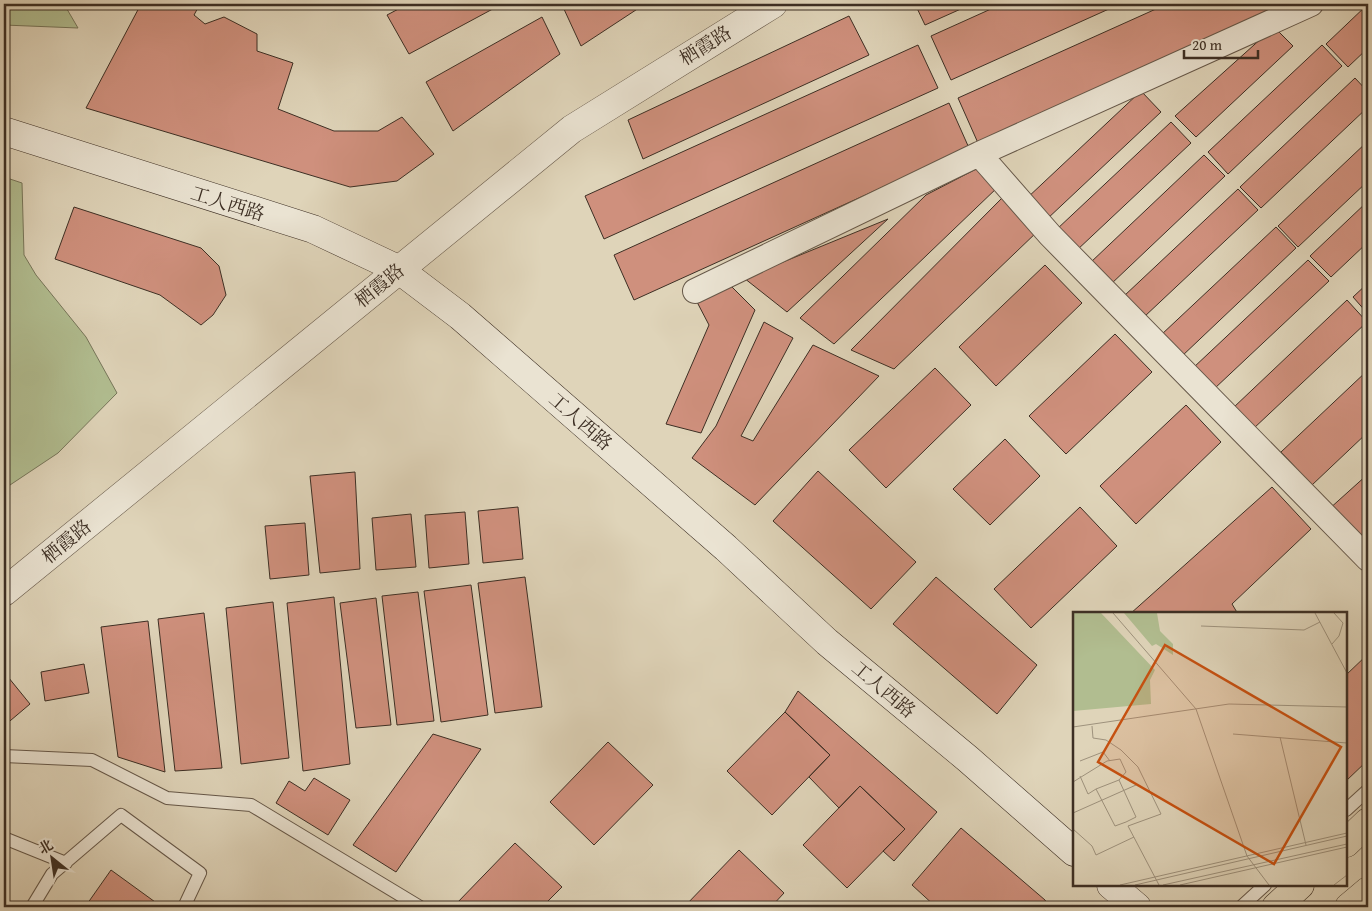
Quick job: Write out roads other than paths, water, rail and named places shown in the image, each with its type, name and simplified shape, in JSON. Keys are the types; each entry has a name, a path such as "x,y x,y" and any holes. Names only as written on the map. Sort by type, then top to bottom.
{"main road":[{"name":"栖霞路","path":"4,592 572,129 773,4"},
{"name":"工人西路","path":"4,131 313,229 398,269 460,316 726,548 827,642 968,759 1073,851"},
{"path":"1347,842 1368,822"},
{"path":"1113,886 1137,907"},
{"path":"1276,907 1299,886"},
{"path":"1350,907 1368,890"}],"street":[{"path":"696,291 979,154 1311,4"},
{"path":"979,154 1050,234 1368,559"}],"lane":[{"path":"4,756 92,760 168,798 251,805 420,907"},
{"path":"1347,809 1368,790"},
{"path":"32,907 52,874 121,815 200,872 184,907"},
{"path":"4,838 66,863"},
{"path":"1241,907 1264,886"}]}
